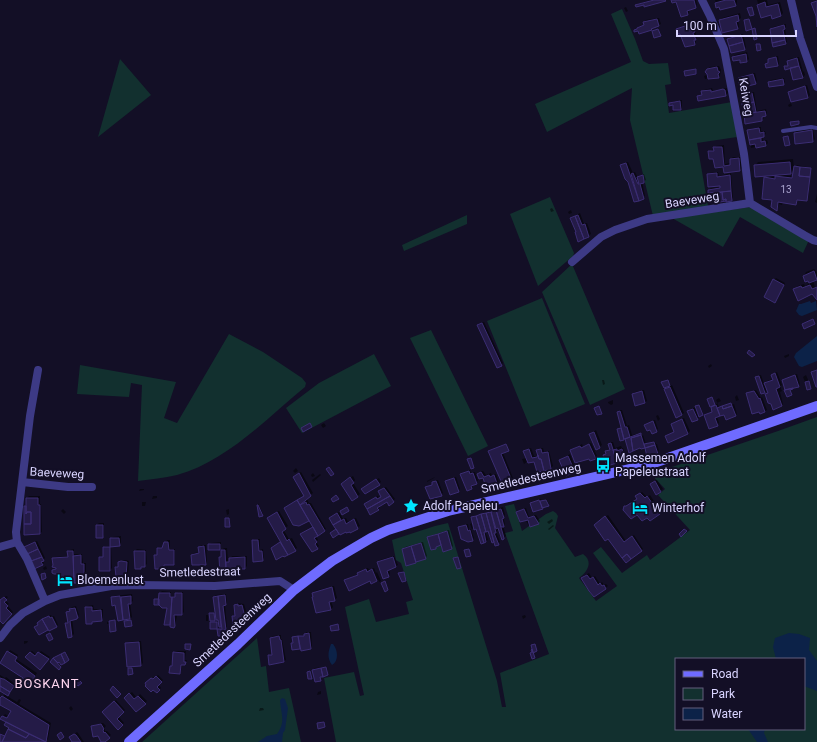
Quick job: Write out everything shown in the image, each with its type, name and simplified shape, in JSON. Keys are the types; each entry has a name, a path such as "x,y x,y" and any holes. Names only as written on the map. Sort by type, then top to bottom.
{"street":[{"name":"Keiweg","path":"702,0 724,49 744,154 750,203"},
{"path":"791,0 800,38 817,87"},
{"path":"750,203 809,238 817,241"},
{"name":"Baeveweg","path":"572,262 601,237 615,230 647,219 750,203"},
{"path":"38,370 30,416 16,532 17,542 45,601"},
{"name":"Smetledesteenweg","path":"129,742 238,644 294,590 332,561 371,538 388,530 448,510 651,464 817,406"},
{"name":"Baeveweg","path":"22,482 68,487 92,487"},
{"path":"0,547 17,542"},
{"name":"Smetledestraat","path":"0,638 10,625 23,613 60,595 86,590 111,586 216,586 280,580 294,590"}],"lane":[{"path":"783,131 810,127 817,128"}],"green space":[{"path":"622,9 643,61 649,64 668,63 671,84 665,85 669,113 732,102 737,137 697,143 708,206 653,216 630,120 632,88 547,132 535,104 631,62 611,14"},
{"path":"120,59 151,95 98,137"},
{"path":"550,197 574,253 573,256 538,286 510,214"},
{"path":"751,207 809,240 803,253 740,217 723,247 672,218"},
{"path":"467,215 467,224 404,251 402,245"},
{"path":"572,264 625,389 590,405 542,292"},
{"path":"542,298 585,404 530,427 487,321"},
{"path":"431,330 488,446 468,456 410,338"},
{"path":"229,334 263,352 302,378 306,383 305,387 245,438 213,460 195,469 177,475 138,481 142,385 131,383 129,397 77,394 80,365 176,382 164,418 177,423"},
{"path":"374,354 391,386 302,433 286,408 319,383"},
{"path":"817,417 817,742 336,742 324,678 354,672 360,696 364,695 345,607 369,599 376,622 409,614 406,602 413,600 401,563 396,560 392,540 448,523 497,681 502,707 506,707 500,673 549,654 505,533 513,531 505,506 514,504 522,531 546,514 553,511 556,513 558,516 555,528 575,557 583,554 588,560 589,564 587,570 579,578 596,601 617,586 593,553 601,547 622,573 647,555 650,560 690,530 658,495 665,489 650,473 675,466"},
{"path":"257,638 261,667 266,666 269,692 289,688 301,742 142,742"}],"water":[{"path":"810,301 811,303 816,301 817,310 802,316 799,315 796,311 799,304"},
{"path":"817,336 817,361 802,367 799,366 794,357 796,353"},
{"path":"789,633 799,634 810,638 809,650 817,661 817,691 805,686 805,658 776,658 773,647 775,638"},
{"path":"331,644 335,646 337,652 336,661 332,665 328,655"},
{"path":"282,698 285,699 288,708 282,742 258,742 267,736 277,734 280,729 282,718 280,700"},
{"path":"749,730 765,730 764,733 768,742 757,742"}],"building":[{"path":"654,0 666,1 644,7 644,5 636,7 635,5"},
{"path":"671,0 694,0 696,8 687,11 688,15 681,17 676,2 672,3"},
{"path":"726,0 734,0 736,6 720,10 719,7 716,8 715,3"},
{"path":"817,1 817,27 816,16 811,3"},
{"path":"765,2 766,7 778,4 781,16 772,19 771,15 761,18 757,5"},
{"path":"752,7 754,15 750,16 747,8"},
{"path":"738,15 739,21 736,22 738,29 722,33 719,20"},
{"path":"657,19 659,26 651,29 652,30 639,34 638,31 634,32 634,30 644,25 643,22"},
{"path":"749,19 752,29 746,31 744,20"},
{"path":"784,25 785,29 783,30 785,40 772,43 770,29"},
{"path":"685,26 686,30 694,30 695,32 693,33 696,40 694,40 695,45 685,47 680,34 678,34 676,29"},
{"path":"755,28 757,39 754,40 752,29"},
{"path":"658,29 661,36 654,38 652,31"},
{"path":"741,35 743,42 729,46 727,39"},
{"path":"785,40 786,44 773,47 772,43"},
{"path":"743,42 745,50 731,53 729,46"},
{"path":"756,44 760,44 761,50 757,51"},
{"path":"746,54 747,62 740,63 740,60 733,61 732,57"},
{"path":"776,57 778,66 766,68 765,64 768,63 768,59"},
{"path":"797,58 799,66 785,70 784,66 788,66 787,61"},
{"path":"799,66 803,78 793,80 790,68"},
{"path":"717,67 718,71 720,72 718,74 719,78 708,79 705,72 707,69"},
{"path":"696,69 696,74 685,76 684,71"},
{"path":"753,74 756,84 740,88 738,78"},
{"path":"783,79 784,85 769,87 768,82"},
{"path":"805,86 808,98 791,102 788,92"},
{"path":"723,89 725,90 726,96 698,101 697,96 702,95 701,91 711,90 711,92"},
{"path":"752,93 754,102 742,104 741,99 746,99 746,95"},
{"path":"680,101 681,110 673,110 673,105 669,106 669,103"},
{"path":"754,102 756,112 744,114 742,104"},
{"path":"765,111 766,116 762,117 762,121 745,124 744,114"},
{"path":"799,121 799,124 791,126 790,122"},
{"path":"759,128 760,133 764,132 764,137 749,140 747,130"},
{"path":"812,130 813,142 795,144 794,133"},
{"path":"788,136 790,145 785,146 783,137"},
{"path":"761,138 761,142 765,141 766,146 756,148 755,144 750,145 749,140"},
{"path":"713,147 722,147 724,166 730,165 730,159 739,158 740,171 724,173 723,167 715,168 713,159 709,159 708,151 714,151"},
{"path":"790,162 791,174 755,177 754,165"},
{"path":"626,163 639,201 634,202 628,182 625,179 620,165"},
{"path":"794,166 800,167 799,176 810,177 807,201 797,200 796,205 778,202 777,211 771,207 772,200 762,199 764,177 775,179 775,176 792,178"},
{"path":"800,167 811,168 810,177 799,176"},
{"path":"633,173 638,184 637,177 643,175 644,183 640,184 644,199 639,201 631,174"},
{"path":"717,173 717,177 730,175 731,191 708,193 708,190 720,188 720,186 708,187 707,174"},
{"path":"731,191 732,201 726,202 726,199 723,200 722,192"},
{"path":"722,192 723,200 726,199 726,201 720,202 719,193"},
{"path":"578,215 582,225 585,224 589,237 584,239 575,216"},
{"path":"575,216 584,239 578,242 576,232 570,218"},
{"path":"814,271 817,280 809,283 808,281 805,282 803,276"},
{"path":"773,279 784,285 775,303 764,297"},
{"path":"810,285 812,289 817,287 817,300 812,294 798,301 793,289"},
{"path":"813,319 815,324 804,329 802,324"},
{"path":"482,323 502,366 497,368 477,325"},
{"path":"749,350 755,355 752,357 747,353"},
{"path":"817,370 817,387 816,387 811,372"},
{"path":"775,373 780,387 776,389 782,406 773,410 771,404 768,403 765,394 768,393 764,383 773,380 771,375"},
{"path":"795,375 799,387 785,390 782,380"},
{"path":"759,376 765,393 761,394 755,377"},
{"path":"668,380 670,386 664,388 661,382"},
{"path":"809,381 811,389 807,390 805,382"},
{"path":"670,387 682,415 676,418 664,389"},
{"path":"793,388 790,390 792,395 787,397 784,390"},
{"path":"642,391 645,403 635,406 632,394"},
{"path":"754,391 759,399 760,398 765,412 760,414 759,412 752,414 746,393"},
{"path":"712,397 715,405 710,407 707,399"},
{"path":"731,403 732,406 723,409 722,406"},
{"path":"699,405 703,415 699,417 695,406"},
{"path":"716,405 720,416 715,418 718,426 709,429 704,415 712,412 711,407"},
{"path":"599,406 602,414 597,415 594,408"},
{"path":"722,406 723,409 732,406 736,416 726,420 724,415 720,416 717,408"},
{"path":"693,409 698,420 692,422 687,411"},
{"path":"620,411 630,437 624,439 617,412"},
{"path":"682,419 688,434 668,443 665,436 674,432 671,424"},
{"path":"653,421 657,432 652,434 650,430 647,431 644,425"},
{"path":"310,423 312,427 303,432 301,428"},
{"path":"621,428 624,440 620,441 617,429"},
{"path":"594,432 600,448 596,450 589,434"},
{"path":"641,433 641,435 631,438 633,451 629,453 625,439"},
{"path":"641,435 645,448 640,448 633,451 631,438"},
{"path":"654,442 655,445 645,448 644,444"},
{"path":"611,443 617,463 607,466 603,455 606,454 605,451 610,450 608,444"},
{"path":"506,444 509,451 501,454 514,486 504,488 488,451"},
{"path":"589,444 596,459 590,461 589,459 575,463 570,450 580,446 581,448"},
{"path":"655,445 658,454 647,457 645,448"},
{"path":"529,449 532,458 537,457 538,455 539,459 541,459 544,471 537,472 534,462 528,463 523,451"},
{"path":"541,449 542,453 548,452 551,469 544,471 541,459 539,459 536,450"},
{"path":"617,449 617,451 622,449 625,461 617,463 613,450"},
{"path":"568,456 575,472 566,476 559,460"},
{"path":"471,458 474,468 471,469 467,459"},
{"path":"329,467 334,474 331,476 326,469"},
{"path":"469,471 470,474 473,473 477,484 471,486 472,489 467,491 460,474"},
{"path":"481,472 484,477 494,475 499,489 488,493 483,478 479,479 477,474"},
{"path":"299,473 311,496 300,505 297,500 304,496 293,477"},
{"path":"350,477 354,483 351,485 358,497 352,501 341,484"},
{"path":"454,478 459,492 450,495 445,481"},
{"path":"376,479 380,485 365,494 361,489"},
{"path":"436,481 442,496 430,499 425,487 432,485 432,482"},
{"path":"655,481 661,492 656,495 650,484"},
{"path":"384,488 390,496 367,509 364,504 376,497 377,499 381,497 378,491"},
{"name":"Winterhof","path":"640,493 645,498 647,496 660,514 650,521 647,518 642,521 637,515 631,519 623,510 624,506 637,499 635,496"},
{"path":"336,495 339,499 333,502 331,499"},
{"path":"390,496 394,502 389,506 387,502 377,508 379,510 370,515 367,509"},
{"path":"26,498 38,498 38,505 40,505 40,534 24,535 24,524 31,524 31,512 27,512 26,514"},
{"path":"297,500 309,521 299,526 293,525 284,508"},
{"path":"539,500 543,509 533,512 530,503"},
{"path":"546,500 549,506 542,508 540,501"},
{"path":"306,502 307,505 309,504 325,531 318,536 300,505"},
{"path":"258,505 263,516 259,517"},
{"path":"24,506 26,506 26,514 27,512 31,512 31,524 24,524"},
{"path":"347,507 349,511 342,515 340,511"},
{"path":"501,509 504,518 502,519 504,527 501,527 496,510"},
{"path":"524,509 528,518 534,516 539,524 530,527 528,520 520,522 516,512"},
{"path":"496,510 504,538 502,540 498,528 496,529 491,512"},
{"path":"277,512 286,529 282,532 287,541 289,539 296,551 288,555 267,518"},
{"path":"491,512 496,533 494,533 499,545 495,546 486,513"},
{"path":"337,513 341,520 333,525 329,518"},
{"path":"486,513 494,542 492,543 488,531 486,532 481,514"},
{"path":"481,514 486,532 484,532 486,542 484,543 476,516"},
{"path":"476,516 484,543 481,544 476,529 474,530 471,517"},
{"path":"605,516 624,542 632,536 642,551 631,559 627,554 622,558 608,539 605,541 594,525"},
{"path":"225,518 229,518 230,527 225,527"},
{"path":"344,519 346,524 354,519 358,529 350,533 346,532 340,535 333,525"},
{"path":"96,525 103,525 103,538 96,538"},
{"path":"466,525 468,531 470,530 473,541 468,542 461,539 458,527"},
{"path":"313,527 318,536 314,538 317,542 315,544 318,549 312,552 300,534"},
{"path":"336,529 339,534 333,538 330,533"},
{"path":"684,529 687,531 681,537 679,534"},
{"path":"447,531 452,549 443,552 438,534"},
{"path":"438,534 441,545 436,547 436,549 431,550 427,537"},
{"path":"110,538 119,538 120,546 110,547"},
{"path":"252,540 258,540 259,551 262,551 263,561 253,562"},
{"path":"35,542 38,549 27,554 24,547"},
{"path":"164,542 168,542 169,550 174,550 174,565 164,565 164,569 155,569 154,555 157,555 157,548 162,548"},
{"path":"280,542 288,555 276,560 271,548"},
{"path":"421,543 426,559 416,562 411,546"},
{"path":"208,544 220,544 220,550 208,550"},
{"path":"204,546 206,565 192,565 191,555 199,553 198,547"},
{"path":"411,546 416,563 406,566 402,549"},
{"path":"103,547 110,547 110,571 99,571 99,557 103,557"},
{"path":"38,549 42,557 31,561 27,554"},
{"path":"469,549 471,556 466,557 464,550"},
{"path":"221,550 225,550 226,574 220,575 219,557 221,557"},
{"name":"Bloemenlust","path":"67,551 73,551 74,581 72,581 72,583 60,583 57,579 59,574 52,573 52,570 56,568 52,567 52,558 68,557"},
{"path":"134,551 145,551 145,567 135,569"},
{"path":"627,554 631,559 626,563 622,558"},
{"path":"81,555 81,564 84,564 84,583 74,583 73,556"},
{"path":"42,557 44,561 41,562 43,565 34,569 31,561"},
{"path":"245,557 245,569 230,569 231,574 226,574 226,562 229,562 229,558"},
{"path":"393,557 396,567 387,571 389,577 383,579 377,562"},
{"path":"458,557 461,568 457,569 453,558"},
{"path":"118,562 127,562 126,577 116,577 115,567 118,567"},
{"path":"366,569 367,572 372,569 377,581 371,584 370,581 349,591 344,580 358,575 357,573"},
{"path":"404,572 406,581 402,582 398,573"},
{"path":"45,573 46,578 42,580 41,574"},
{"path":"587,575 590,579 593,577 598,585 600,583 602,586 604,585 606,589 594,597 581,578"},
{"path":"385,581 388,590 385,592 381,583"},
{"path":"332,587 335,601 329,602 331,610 316,613 312,593"},
{"path":"159,593 170,593 170,597 172,597 170,625 164,625 167,608 162,608 158,604"},
{"path":"175,593 182,593 182,615 174,615 174,628 170,627 172,597 175,597"},
{"path":"225,595 226,605 223,606 226,630 222,630 218,596"},
{"path":"120,596 123,620 118,621 115,605 112,606 111,597"},
{"path":"131,596 131,604 128,604 130,619 123,620 121,597"},
{"path":"218,596 221,627 219,627 218,620 216,620 213,597"},
{"path":"4,597 7,600 4,602 8,606 6,608 12,614 3,624 0,621 0,600"},
{"path":"154,599 159,599 159,605 154,605"},
{"path":"238,604 238,606 242,605 245,617 241,618 242,627 238,630 238,632 234,633 232,616 235,616 234,605"},
{"path":"85,607 92,607 92,611 101,610 102,621 86,624"},
{"path":"75,608 78,618 70,621 72,637 68,638 65,623 68,623 66,612 70,611 69,609"},
{"path":"209,613 214,613 215,621 210,621"},
{"path":"49,616 50,618 52,617 57,627 49,631 42,619"},
{"path":"42,619 48,630 39,635 34,627 38,625 37,623"},
{"path":"115,620 116,631 110,632 109,621"},
{"path":"131,620 132,626 125,627 124,621"},
{"path":"210,622 217,622 217,629 210,629"},
{"path":"338,624 339,630 331,631 330,626"},
{"path":"217,629 221,629 222,636 218,636"},
{"path":"50,633 53,639 49,641 46,635"},
{"path":"309,633 311,649 301,651 298,636 304,636 304,634"},
{"path":"279,636 281,640 284,662 269,665 268,655 272,655 270,638"},
{"path":"298,636 300,649 292,650 292,637"},
{"path":"139,642 141,666 127,667 125,643"},
{"path":"185,644 191,644 190,650 185,649"},
{"path":"535,644 537,651 533,653 531,645"},
{"path":"532,649 535,658 532,659 530,653 532,652"},
{"path":"7,651 17,657 15,661 35,676 30,685 22,680 23,678 0,663"},
{"path":"30,652 35,656 38,652 49,659 40,670 25,657"},
{"path":"65,652 69,660 65,663 61,654"},
{"path":"173,652 184,653 184,662 186,662 185,665 181,665 180,674 169,673 170,666 172,666"},
{"path":"61,654 65,663 61,665 53,658"},
{"path":"53,658 61,667 59,670 50,662"},
{"path":"326,667 328,675 323,677 321,668"},
{"path":"128,668 132,668 133,674 128,675"},
{"path":"321,668 323,677 320,677 321,681 315,682 312,670"},
{"path":"310,671 312,679 308,679 307,672"},
{"path":"156,676 162,682 157,687 160,690 157,693 153,690 151,692 145,686 145,683"},
{"path":"0,678 14,686 10,692 0,686"},
{"path":"78,679 82,683 78,686 74,682"},
{"path":"0,686 10,692 8,696 0,691"},
{"path":"113,686 121,694 117,698 110,690"},
{"path":"129,693 134,699 138,696 146,704 136,712 124,698"},
{"path":"2,696 49,725 46,742 0,719 2,716 7,718 11,711 0,705 0,698"},
{"path":"114,701 124,712 117,719 123,725 118,730 102,712"},
{"path":"6,722 29,734 26,738 8,729 9,728 4,725"},
{"path":"324,722 325,727 318,729 317,723"},
{"path":"101,724 104,729 104,733 105,732 110,738 105,742 101,742 98,736 93,737 91,726"},
{"path":"8,729 26,738 29,734 46,742 2,742"},
{"path":"61,732 64,737 60,740 57,735"},
{"path":"0,734 5,736 2,742 0,742"},
{"path":"74,734 81,742 72,742 69,737"}],"place":[{"name":"Massemen Adolf Papeleustraat","path":"603,465"},
{"name":"Adolf Papeleu","path":"411,506"},
{"name":"Winterhof","path":"640,508"},
{"name":"Bloemenlust","path":"65,580"}],"district":[{"name":"BOSKANT","path":"47,683"}]}
